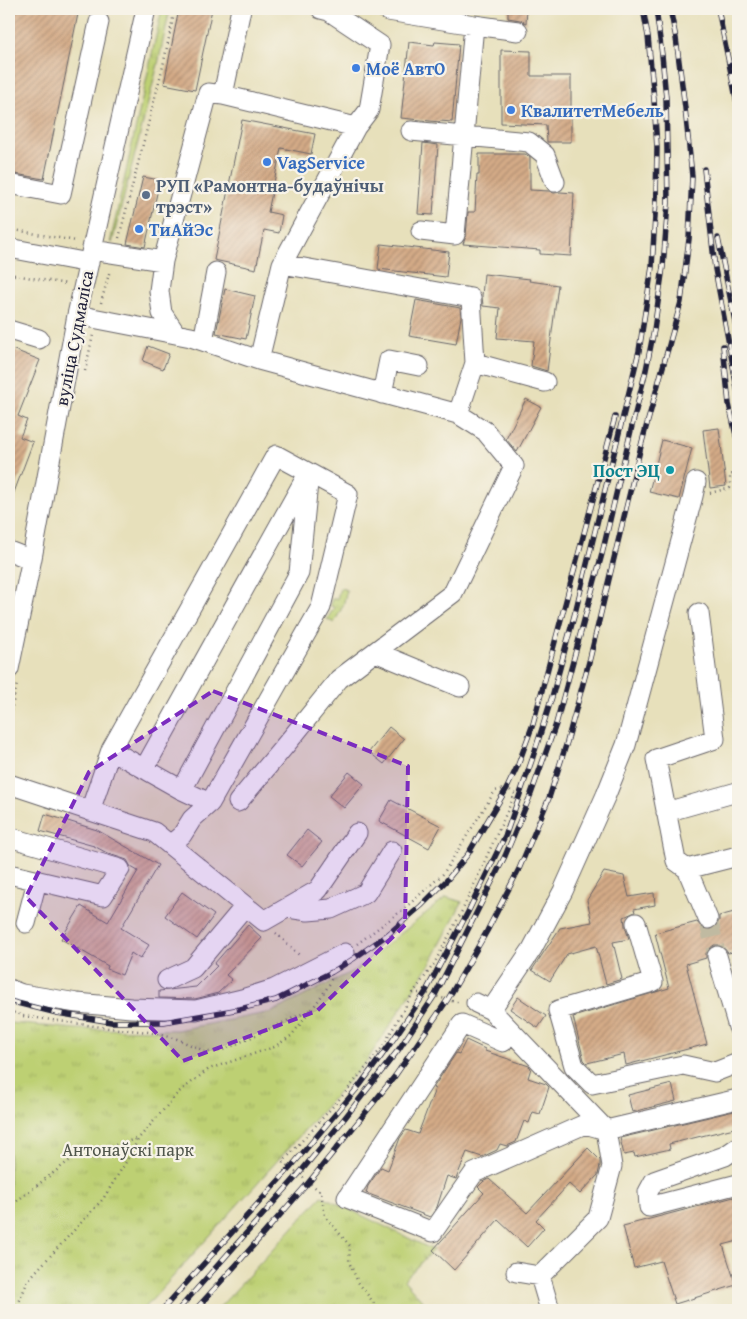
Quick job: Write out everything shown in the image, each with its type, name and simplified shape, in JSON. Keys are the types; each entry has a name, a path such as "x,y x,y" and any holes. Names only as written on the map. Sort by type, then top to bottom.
{"street":[{"name":"вуліца Судмаліса","path":"13,676 32,558 88,252 146,9"},
{"path":"223,95 241,9"},
{"path":"259,360 282,264 356,127 369,110 380,45 329,11 321,9"},
{"path":"388,9 388,12 518,31"},
{"path":"9,184 61,194 99,22"},
{"path":"421,231 455,235 474,26"},
{"path":"176,334 162,313 159,291 163,261 208,93 356,127"},
{"path":"411,131 529,142 545,155 555,182"},
{"path":"9,248 114,253 163,261"},
{"path":"282,264 471,298 475,364 458,414"},
{"path":"203,341 216,272"},
{"path":"77,315 203,341 259,360 458,414 485,431 514,466 453,593 339,679 238,802"},
{"path":"9,330 39,339"},
{"path":"382,394 389,360 419,366"},
{"path":"475,364 545,382"},
{"path":"90,811 111,750 276,455 348,494 321,607 210,803 192,819 182,835 170,845"},
{"path":"144,769 309,473"},
{"path":"182,790 299,573 309,473"},
{"path":"540,1276 598,1218 612,1166 606,1130 484,1006 532,949 563,891 606,795 626,745 695,489"},
{"path":"9,551 32,558"},
{"path":"699,613 715,739 656,759 676,861 687,869 708,919"},
{"path":"375,652 460,687"},
{"path":"111,750 182,790 210,803"},
{"path":"9,784 154,832 264,922 318,890 357,833"},
{"path":"666,812 737,792"},
{"path":"9,837 120,869 103,896 9,874"},
{"path":"288,908 308,911 331,909 366,893 392,851"},
{"path":"687,869 738,856"},
{"path":"26,923 37,881"},
{"path":"167,980 193,968 245,906"},
{"path":"636,923 653,982 558,1010 574,1066 592,1084 683,1065 715,1072 738,1063"},
{"path":"9,989 22,994 77,1003 131,1008 196,1010 274,989 345,953"},
{"path":"717,956 738,1027"},
{"path":"503,1042 462,1024 347,1198 434,1232 474,1173 585,1124 606,1130 738,1099"},
{"path":"738,1147 725,1156 654,1181 648,1192 649,1207 738,1184"},
{"path":"516,1272 540,1276"},
{"path":"540,1276 550,1310"}],"path":[{"path":"84,376 97,318 163,66 175,9"},
{"path":"9,229 88,252"},
{"path":"9,274 75,285"},
{"path":"695,489 730,488 730,475 738,472"},
{"path":"9,721 13,676"},
{"path":"345,953 405,908 443,874 495,791 507,788 515,794 463,909 434,964 413,993 382,1048 283,1162 321,1192 325,1216 350,1246 349,1262 358,1282 379,1310"},
{"path":"16,1310 28,1280 103,1199 139,1138 180,1092 209,1069 274,1046 291,1036 325,991"},
{"path":"413,993 425,993 455,1002 484,1006"},
{"path":"9,1012 23,1016 150,1032 177,1039 207,1052 221,1052 313,1008"},
{"path":"9,1207 74,1157 139,1138"}],"highlighted area":[{"path":"213,691 408,766 405,925 317,1011 183,1061 26,897 89,772"}],"green space":[{"path":"162,9 170,9 158,64 112,243 111,239"},
{"path":"340,588 347,590 343,606 334,623 327,619 334,608 330,605 332,599 337,599"},
{"name":"Антонаўскі парк","path":"446,897 462,902 430,964 366,1062 143,1310 9,1310 9,1023 76,1029 177,1030 272,1012 357,969"},
{"path":"322,1196 433,1250 404,1280 430,1310 217,1310"}],"building":[{"path":"11,9 79,9 44,179 9,173 9,86 14,60 9,59 9,18"},
{"path":"179,9 212,9 195,90 164,84"},
{"path":"508,9 527,9 526,23 508,18"},
{"path":"409,42 434,45 435,42 459,44 452,122 401,118"},
{"path":"501,50 531,51 531,76 571,76 571,142 547,142 546,125 501,123"},
{"path":"242,120 315,134 311,154 281,148 268,212 282,215 279,233 264,230 256,269 214,260"},
{"path":"423,143 438,145 433,215 418,214"},
{"path":"479,154 525,154 530,157 530,190 574,193 571,256 540,254 540,250 463,244 466,236 468,212 475,212"},
{"path":"143,177 160,180 145,247 127,244"},
{"path":"381,244 449,252 446,277 378,269"},
{"path":"484,274 530,279 529,281 558,285 547,371 531,366 534,341 497,338 500,308 483,306"},
{"path":"225,289 255,296 246,339 216,333"},
{"path":"416,300 460,308 461,317 456,344 409,336"},
{"path":"148,346 169,354 163,369 143,361"},
{"path":"9,348 40,360 18,416 27,420 20,437 33,442 10,503"},
{"path":"526,399 541,407 517,452 506,439"},
{"path":"719,428 726,486 710,488 703,430"},
{"name":"Пост ЭЦ","path":"662,440 692,448 679,499 649,492"},
{"path":"389,727 404,739 384,764 369,752"},
{"path":"349,772 364,784 344,808 329,796"},
{"path":"391,800 441,826 429,848 379,821"},
{"path":"45,814 97,830 158,865 121,928 149,945 140,959 131,953 122,975 107,969 108,966 61,939 81,906 108,922 138,871 131,867 127,860 109,854 94,846 40,831"},
{"path":"307,830 322,842 302,866 287,855"},
{"path":"604,872 624,876 629,897 654,893 655,905 634,909 635,912 624,917 629,939 613,942 622,979 606,984 596,946 567,954 550,981 532,970 560,928 592,922 587,900"},
{"path":"182,892 214,915 197,939 165,916"},
{"path":"738,911 738,951 728,953 719,945 714,945 706,953 706,958 686,964 707,1044 626,1065 624,1054 587,1063 584,1060 573,1017 669,988 655,933 697,922 702,928 712,930 719,921 719,916"},
{"path":"248,925 262,938 226,975 232,980 218,993 195,999 159,998 159,991 196,987 217,966 214,964"},
{"path":"518,997 546,1016 538,1028 510,1009"},
{"path":"466,1040 485,1049 485,1051 531,1068 528,1078 546,1084 549,1087 540,1114 533,1112 529,1123 524,1121 516,1142 507,1146 500,1144 497,1150 482,1157 467,1152 456,1179 447,1176 437,1207 430,1217 366,1193 368,1186 381,1167 388,1170 400,1138 406,1130 418,1134 435,1089 433,1088 456,1053 459,1054"},
{"path":"672,1084 676,1101 632,1112 628,1095"},
{"path":"738,1110 738,1127 669,1144 670,1149 635,1157 634,1153 624,1155 620,1138"},
{"path":"588,1148 600,1160 598,1175 580,1194 569,1184 536,1220 544,1228 527,1247 498,1220 454,1270 433,1250 484,1193 478,1187 484,1181 489,1179 527,1213"},
{"path":"738,1196 738,1241 723,1245 736,1285 675,1304 661,1261 634,1268 623,1226"}],"tunnel":[{"path":"708,919 717,956"}],"railway":[{"path":"162,1310 290,1168 360,1085 388,1047 425,993 468,912 506,834 552,697 576,609 639,351 652,267 657,148 648,36 643,9"},
{"path":"178,1310 298,1175 399,1049 435,995 505,856 531,794 556,724 602,554 654,330 663,267 668,203 666,98 656,9"},
{"path":"195,1310 309,1182 395,1076 448,999 487,931 519,869 549,798 567,742 590,658 642,442 681,302 689,239 692,176 676,38 670,9"},
{"path":"718,9 738,108"},
{"path":"704,169 715,269 738,393"},
{"path":"718,238 738,336"},
{"path":"723,346 729,404 738,444"},
{"path":"9,1001 57,1013 111,1022 164,1022 240,1009 276,1000 332,972 387,935 421,906 447,880 468,854 507,788 518,765 533,724 615,417"}],"place":[{"name":"Моё АвтО","path":"356,68"},
{"name":"КвалитетМебель","path":"511,110"},
{"name":"VagService","path":"267,162"},
{"name":"РУП «Рамонтна-будаўнічы трэст»","path":"146,195"},
{"name":"ТиАйЭс","path":"139,229"},
{"name":"Пост ЭЦ","path":"670,470"}]}
